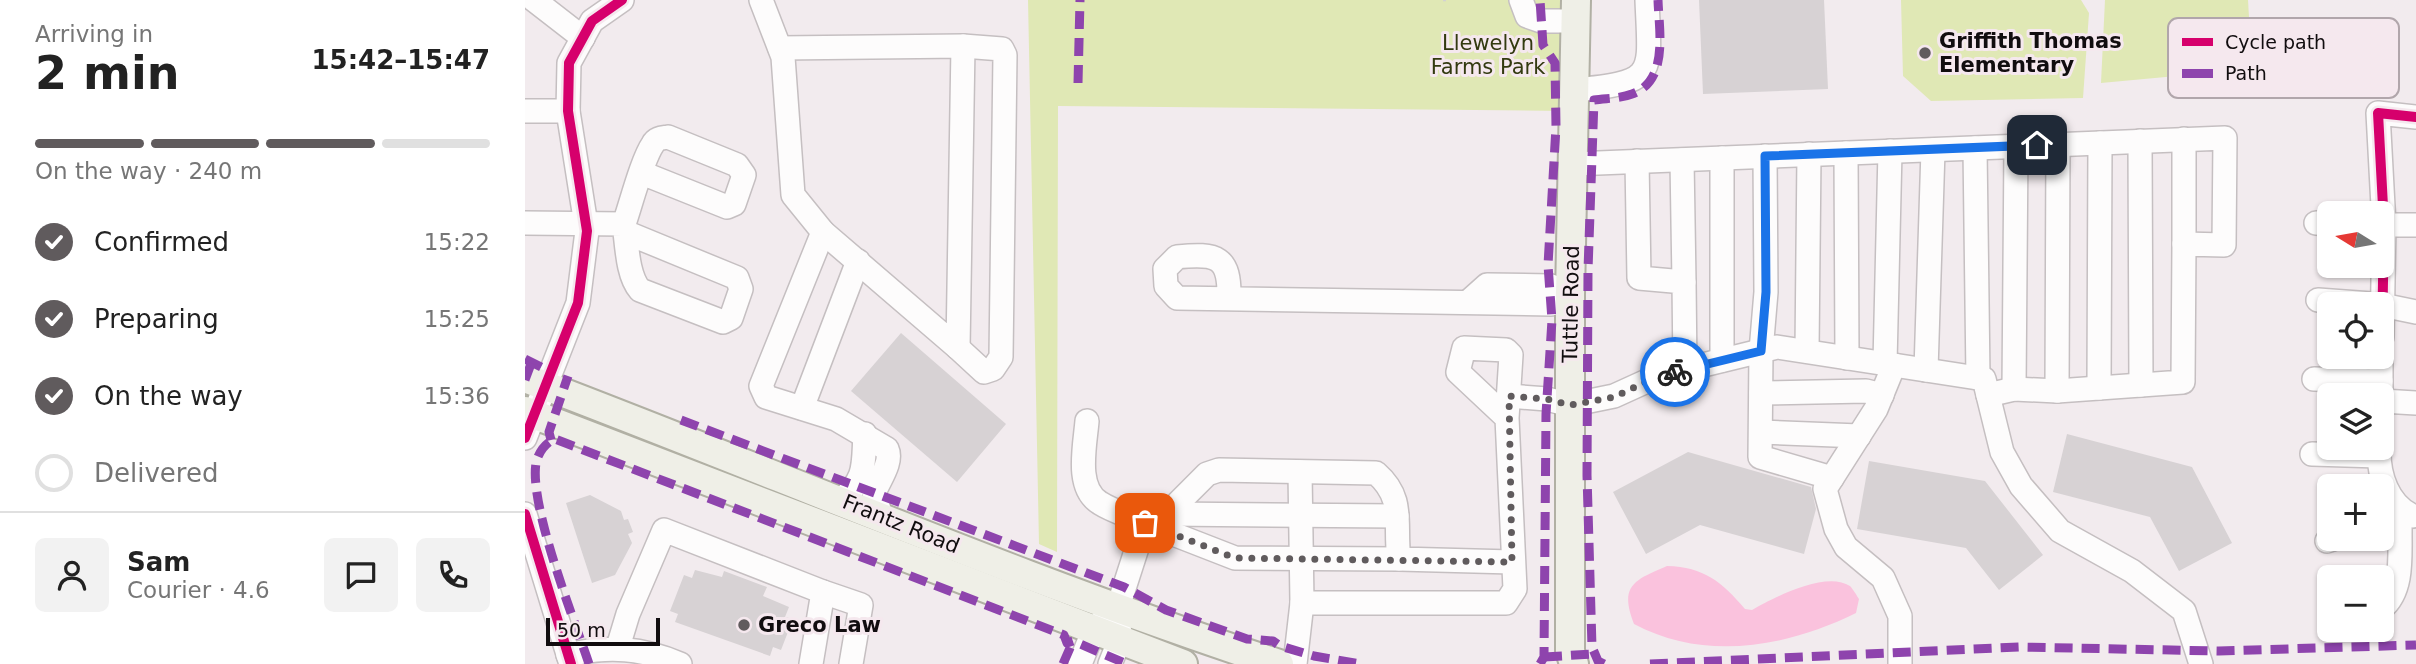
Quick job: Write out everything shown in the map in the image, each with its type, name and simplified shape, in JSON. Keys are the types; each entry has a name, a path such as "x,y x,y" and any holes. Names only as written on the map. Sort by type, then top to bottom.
{"main road":[{"name":"Tuttle Road","path":"1570,660 1570,295 1576,10"},
{"name":"Frantz Road","path":"534,382 1118,607 1279,664"},
{"name":"Frantz Road","path":"528,421 1108,644 1183,664"}],"street":[{"path":"534,0 583,38"},
{"path":"761,0 783,57 793,195 823,232 984,372 993,369 1001,357 1005,55 1002,49 963,46 780,48"},
{"path":"1521,0 1527,16 1541,21 1576,10"},
{"path":"1575,90 1619,86 1643,73 1649,64 1647,0"},
{"path":"528,421 534,382 577,303 586,225 568,110 569,63 592,21 614,2"},
{"path":"958,348 963,46"},
{"path":"525,111 568,110"},
{"path":"2382,201 2378,113 2416,117"},
{"path":"1573,164 2225,138 2224,245 2184,244"},
{"path":"1302,603 1503,603 1514,589 1508,407 1547,399 1570,405 1614,397 1658,376 1777,346 1926,370 1983,387 2057,391 2183,382 2184,139"},
{"path":"2140,141 2141,385"},
{"path":"2099,387 2100,143"},
{"path":"2057,391 2058,144"},
{"path":"2014,389 2016,146"},
{"path":"1975,148 1983,387 2002,452 2021,486 2060,531 2132,570 2184,611 2201,664"},
{"path":"1926,370 1933,150"},
{"path":"1890,151 1889,364 1882,395 1825,489 1836,529 1846,547 1883,578 1900,616 1900,664"},
{"path":"1846,153 1847,358"},
{"path":"1807,351 1809,154"},
{"path":"1765,156 1766,292 1761,351 1761,457 1832,478"},
{"path":"1722,158 1722,360"},
{"path":"1682,160 1685,370"},
{"path":"1637,162 1639,278 1684,282"},
{"path":"526,227 586,225 625,228 737,278 741,289 731,318 723,322 641,290 635,284 625,228 642,173"},
{"path":"2394,225 2416,225"},
{"path":"823,232 761,386 766,397 836,419 865,433 887,449 890,455 874,493 881,516"},
{"path":"802,408 857,261"},
{"path":"1229,299 1551,304 1570,295"},
{"path":"2394,307 2416,312"},
{"path":"2314,379 2333,383"},
{"path":"1761,393 1866,391 1882,395"},
{"path":"2394,397 2416,403"},
{"path":"1087,421 1084,473 1087,489 1102,505 1155,521 1235,558 1512,562"},
{"path":"1761,432 1859,436"},
{"path":"841,500 856,487 862,473 865,433"},
{"path":"2312,454 2317,454"},
{"path":"2380,460 2383,484 2400,515 2398,583 2394,597"},
{"path":"1080,664 1108,644 1118,607 1155,521 1207,474 1220,470 1376,473 1393,491 1399,559"},
{"path":"1295,664 1302,603 1300,472"},
{"path":"525,514 570,660 618,647 642,651 680,664"},
{"path":"1155,521 1397,516"},
{"path":"618,647 632,604 664,530 861,606 851,664"},
{"path":"811,664 823,592"}],"green space":[{"name":"Llewelyn Farms Park","path":"1028,0 1564,0 1565,111 1058,106 1057,552 1039,544"},
{"path":"1901,0 2081,0 2089,13 2083,98 1931,101 1903,76"},
{"path":"2105,0 2248,0 2249,18 2168,18 2168,77 2101,83"}],"shaded area":[{"path":"1667,566 1702,573 1720,584 1745,609 1752,610 1800,588 1828,581 1850,586 1859,599 1856,613 1802,634 1746,646 1689,643 1661,636 1634,624 1630,611 1628,601 1632,586 1638,580"}],"building":[{"path":"1699,0 1824,0 1828,89 1703,94"},
{"path":"901,333 1006,424 957,482 851,391"},
{"path":"2067,434 2192,467 2232,543 2179,571 2150,517 2053,492"},
{"path":"1688,452 1811,487 1816,509 1804,554 1700,525 1646,554 1613,492"},
{"path":"1869,461 1985,481 2043,555 1999,590 1966,548 1857,529"},
{"path":"590,495 621,511 624,520 628,519 633,532 628,534 632,543 615,575 592,583 566,503"},
{"path":"695,570 722,577 724,571 767,587 763,596 789,607 785,617 793,619 781,650 773,647 770,656 675,622 678,614 670,611 684,575 692,578"}],"marked path":[{"path":"1078,83 1080,0"},
{"path":"1540,0 1543,45 1555,63 1556,127 1548,265 1552,320 1546,414 1544,657 1540,664"},
{"path":"1604,664 1598,661 1592,647 1587,475 1588,270 1594,100 1632,94 1644,88 1652,78 1659,54 1658,0"},
{"path":"525,359 555,374"},
{"path":"525,380 532,361"},
{"path":"551,440 549,432 568,376"},
{"path":"681,420 1124,587 1166,610 1247,639 1273,641 1280,646 1314,656 1361,664"},
{"path":"589,664 554,563 539,506 536,463 543,448 555,439 1064,635 1067,643 1073,641 1127,664"},
{"path":"1063,664 1073,641"},
{"path":"1650,664 2019,647 2219,651 2416,645"},
{"path":"1544,657 1593,654"}],"cycle path":[{"path":"525,438 578,303 587,231 568,111 569,63 592,21 622,0"},
{"path":"2383,292 2384,225 2378,113 2416,117"},
{"path":"525,514 571,664"}],"way so far":[{"path":"1145,523 1235,558 1512,562 1507,418 1509,396 1547,399 1570,405 1614,397 1658,376 1675,372"}],"place":[{"name":"Griffith Thomas Elementary","path":"1925,53"},
{"name":"Greco Law","path":"744,625"}],"route":[{"path":"1675,372 1761,351 1766,292 1765,156 2037,145"}]}
